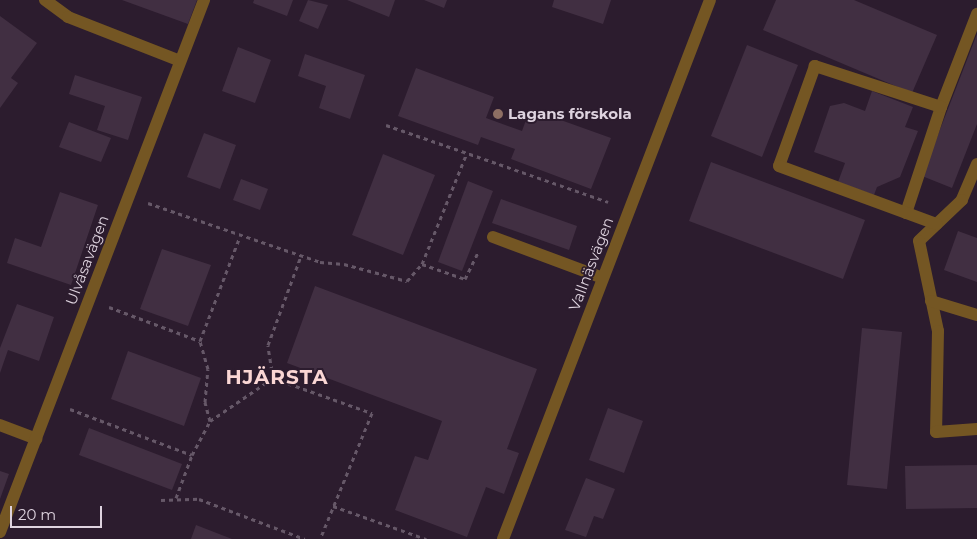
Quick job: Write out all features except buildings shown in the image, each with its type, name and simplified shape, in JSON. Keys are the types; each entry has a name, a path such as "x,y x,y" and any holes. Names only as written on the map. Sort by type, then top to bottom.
{"street":[{"path":"44,0 68,17 180,61"},
{"name":"Ulvåsavägen","path":"0,532 204,0"},
{"name":"Vallnäsvägen","path":"503,539 710,0"},
{"path":"906,212 941,108 977,14"},
{"path":"937,224 779,166 815,66 941,108"},
{"path":"977,164 962,200 919,241 938,332 936,432 977,428"},
{"path":"492,237 603,278"},
{"path":"932,301 977,314"},
{"path":"0,425 36,439"}],"path":[{"path":"386,126 630,210"},
{"path":"129,196 301,256 407,281 422,264 466,155"},
{"path":"210,421 205,402 208,369 200,341 240,236"},
{"path":"422,264 465,279 478,252 492,237"},
{"path":"274,378 268,345 301,256"},
{"path":"89,300 200,341"},
{"path":"176,498 192,455 210,421 274,378"},
{"path":"274,378 372,413 320,539"},
{"path":"50,401 192,455"},
{"path":"161,500 176,498 199,499 306,539"},
{"path":"334,506 426,539"}],"place":[{"name":"Lagans förskola","path":"498,114"}],"district":[{"name":"HJÄRSTA","path":"277,377"}]}
